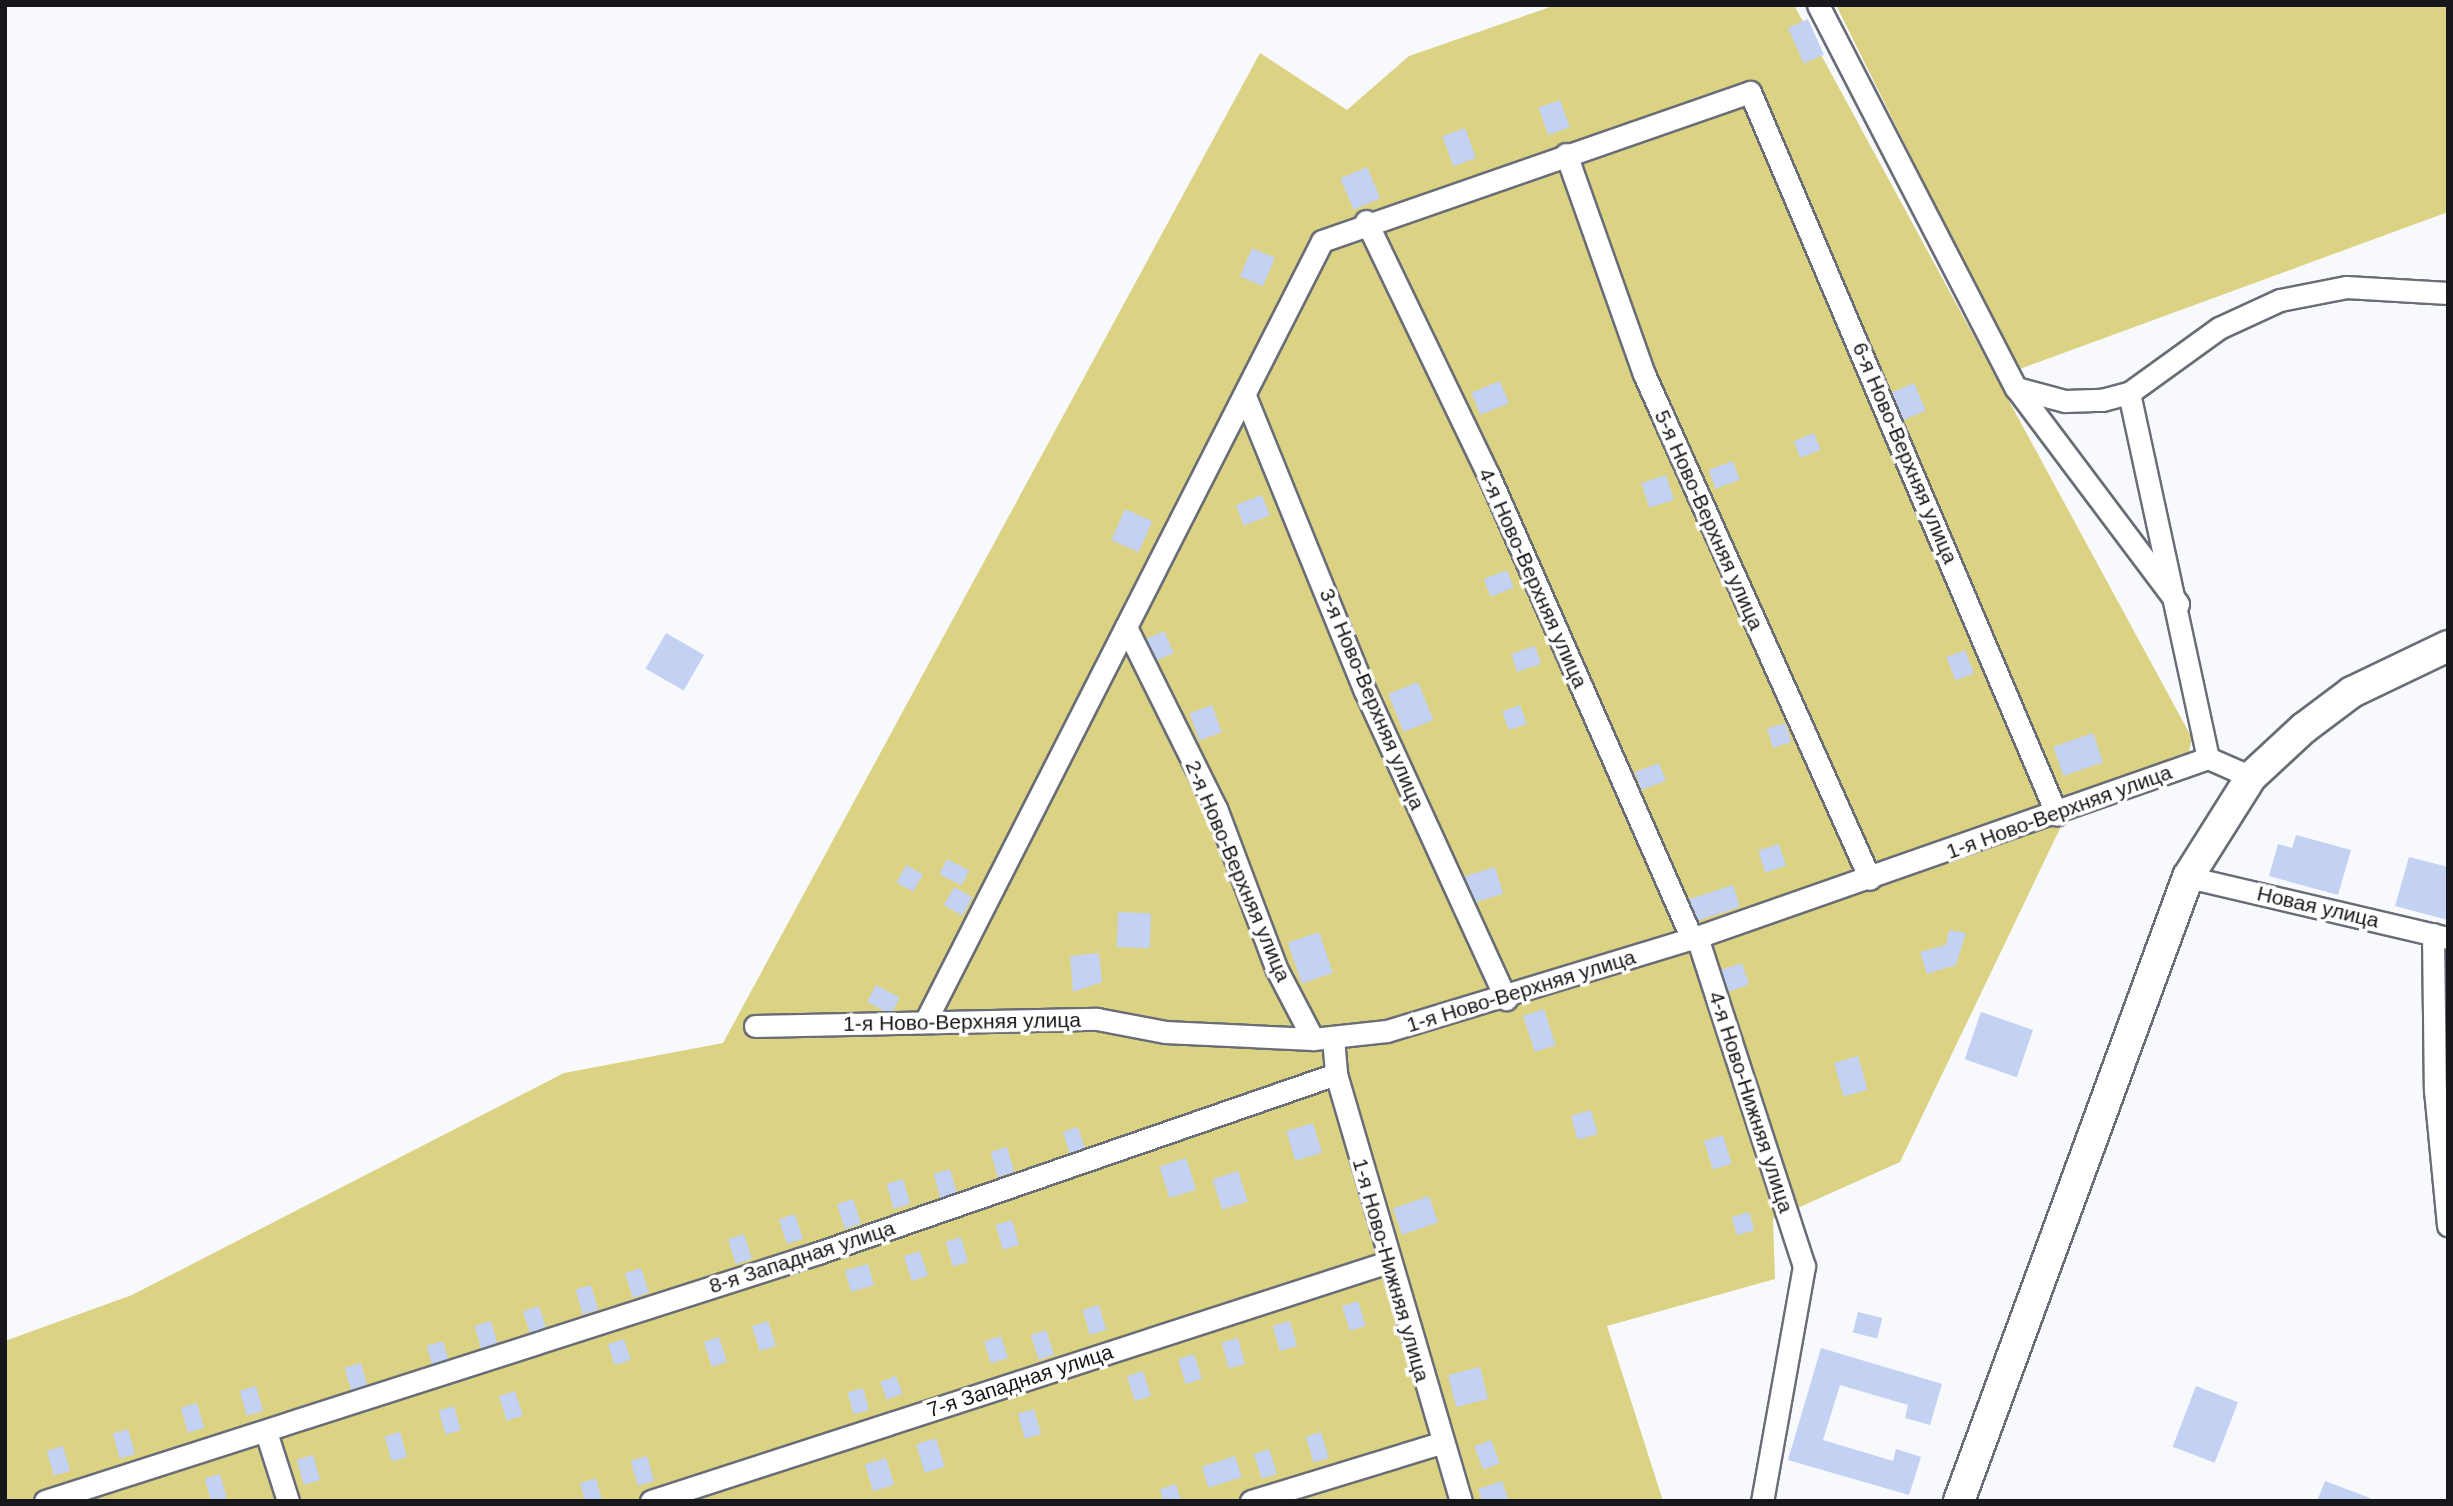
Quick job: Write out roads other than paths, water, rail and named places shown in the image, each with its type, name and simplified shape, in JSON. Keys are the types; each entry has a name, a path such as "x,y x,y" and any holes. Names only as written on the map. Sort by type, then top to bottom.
{"main road":[{"path":"1959,1501 2188,877 2251,777 2352,692 2448,646"}],"street":[{"path":"1818,5 2015,388 2178,604"},
{"name":"6-я Ново-Верхняя улица","path":"1566,154 1750,92 2057,816"},
{"path":"925,1022 1322,241 1366,221 1566,154"},
{"name":"5-я Ново-Верхняя улица","path":"1566,154 1644,374 1870,879"},
{"name":"4-я Ново-Верхняя улица","path":"1366,221 1488,474 1695,938"},
{"path":"2015,388 2065,401 2129,393 2219,328 2280,300 2346,287 2410,286 2448,293"},
{"path":"2129,393 2178,604 2208,758 2251,777"},
{"name":"3-я Ново-Верхняя улица","path":"1245,396 1366,691 1506,999"},
{"name":"2-я Ново-Верхняя улица","path":"1125,627 1216,808 1277,970 1323,1039"},
{"name":"1-я Ново-Верхняя улица","path":"755,1026 1097,1019 1165,1032 1323,1039 1388,1031 1506,999 1695,938 2057,816 2208,758"},
{"name":"Новая улица","path":"2188,877 2440,936"},
{"path":"2440,936 2435,1090 2448,1225"},
{"name":"4-я Ново-Нижняя улица","path":"1695,938 1804,1266 1762,1501"},
{"name":"1-я Ново-Нижняя улица","path":"1323,1039 1336,1074 1441,1443 1461,1501"},
{"name":"8-я Западная улица","path":"45,1501 266,1433 818,1253 1336,1074"},
{"name":"7-я Западная улица","path":"651,1501 1388,1262"},
{"path":"266,1433 288,1501"},
{"path":"1251,1501 1441,1443"}]}
